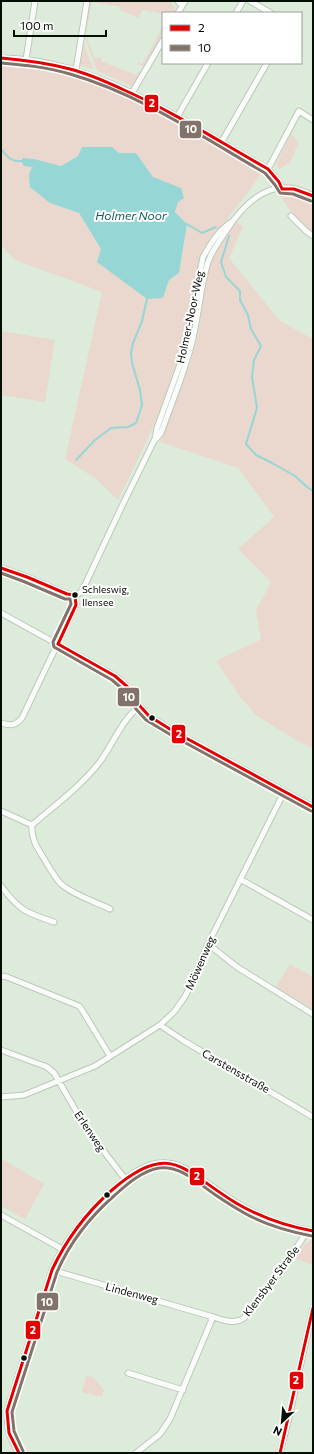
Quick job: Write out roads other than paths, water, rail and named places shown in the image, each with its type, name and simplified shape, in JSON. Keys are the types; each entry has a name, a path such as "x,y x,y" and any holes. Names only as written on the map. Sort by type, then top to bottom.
{"street":[{"path":"26,60 35,1"},
{"path":"76,70 87,1"},
{"path":"178,1 182,6"},
{"path":"179,12 185,1"},
{"path":"237,12 243,1"},
{"path":"250,1 269,12"},
{"path":"132,93 162,42"},
{"path":"1,58 26,60 76,70 103,80 132,93 177,117 268,169 279,182 282,189 294,190 313,196"},
{"path":"177,117 207,64"},
{"path":"221,142 265,64"},
{"path":"268,169 299,111 313,120"},
{"name":"Holmer-Noor-Weg","path":"1,723 12,726 18,723 22,718 76,605 75,595 80,593 83,589 154,441 157,428 183,356 203,257 211,243 223,228 230,223 248,202 272,190 282,189"},
{"path":"291,216 306,232 313,236"},
{"path":"1,568 67,594 75,595"},
{"path":"1,613 115,676 130,689 148,716 313,807"},
{"path":"110,909 69,889 61,883 34,843 31,833 32,825 89,774 110,747 127,717 140,706"},
{"name":"Möwenweg","path":"1,1098 24,1095 95,1066 160,1025 174,1012 186,995 208,944 284,792"},
{"path":"1,811 32,825"},
{"path":"240,880 313,920"},
{"path":"1,886 21,909 34,916 54,922"},
{"path":"208,944 238,967 313,1014"},
{"path":"1,976 7,977 79,1006 110,1056"},
{"name":"Carstensstraße","path":"160,1025 184,1041 313,1117"},
{"name":"Erlenweg","path":"1,1050 47,1066 54,1073 86,1128 125,1179"},
{"path":"20,1453 10,1437 7,1426 7,1411 52,1270 62,1249 76,1229 97,1205 125,1179 142,1168 160,1163 175,1164 197,1175 211,1186 264,1218 281,1225 310,1230"},
{"path":"1,1215 62,1249"},
{"name":"Klensbyer Straße","path":"213,1317 234,1323 244,1318 310,1230"},
{"name":"Lindenweg","path":"52,1270 213,1317"},
{"path":"280,1453 291,1411 313,1308"},
{"path":"136,1453 160,1434 170,1419 213,1317"},
{"path":"128,1373 183,1390"},
{"path":"1,1427 7,1426"}],"water":[{"name":"Holmer Noor","path":"82,147 112,147 119,153 136,153 153,177 181,188 184,198 178,202 175,212 187,224 179,273 169,280 163,298 147,299 97,262 101,249 79,213 50,203 30,187 29,174 32,167 24,166 21,161 23,158 34,159 61,166 78,156"}],"waterway":[{"path":"1,149 7,156 21,161"},
{"path":"187,224 202,233 216,227"},
{"path":"229,236 221,262 226,277 240,291 240,300 248,315 251,329 261,346 254,360 252,377 257,408 246,444 256,455 295,476 313,491"},
{"path":"76,460 95,440 111,428 128,427 136,423 142,405 140,390 132,363 131,354 133,343 142,321 147,299"}],"place":[{"name":"Schleswig, Ilensee","path":"75,595"}]}
